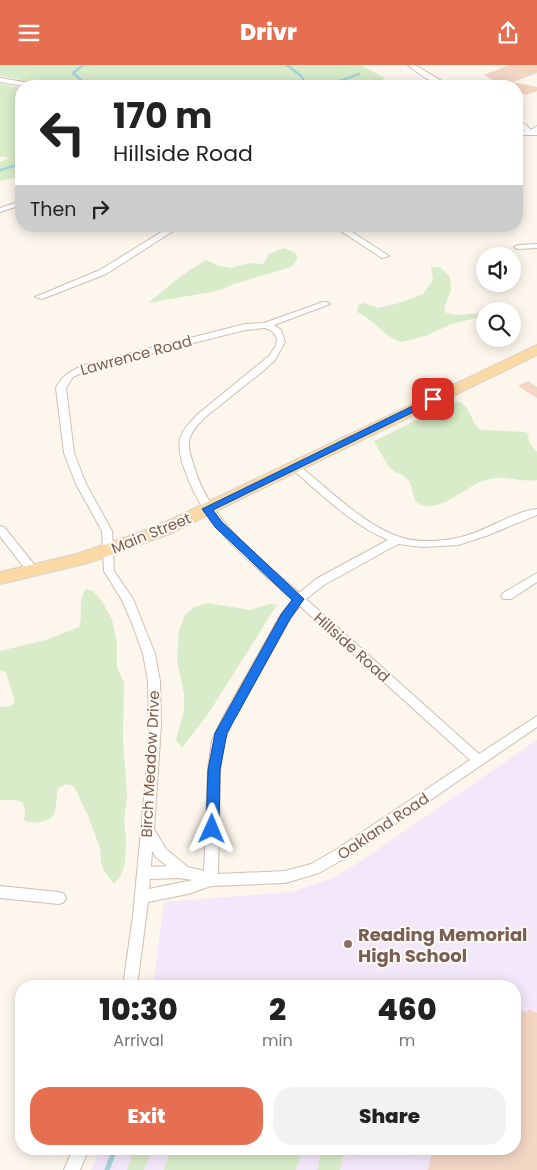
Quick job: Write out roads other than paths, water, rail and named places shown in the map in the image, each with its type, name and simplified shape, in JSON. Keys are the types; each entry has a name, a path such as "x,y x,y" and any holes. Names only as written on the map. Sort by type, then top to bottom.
{"main road":[{"name":"Main Street","path":"0,578 109,550 161,531 537,349"}],"street":[{"path":"411,65 433,80"},
{"path":"0,79 15,82"},
{"path":"523,125 535,131"},
{"path":"0,210 15,205"},
{"path":"39,297 103,272 167,232"},
{"path":"347,232 385,256"},
{"path":"518,247 537,246"},
{"name":"Lawrence Road","path":"109,550 107,531 81,483 70,453 61,392 65,380 76,371 95,364 245,327 265,325 326,304"},
{"name":"Hillside Road","path":"265,325 274,328 281,336 282,342 276,352 195,423 186,437 185,448 189,465 207,509 218,525 479,761"},
{"path":"294,466 371,526 397,540 424,543 459,541 528,513 537,512"},
{"path":"0,529 33,571"},
{"path":"212,880 214,770 218,741 226,722 286,616 299,599 320,582 397,540"},
{"name":"Birch Meadow Drive","path":"109,550 109,571 127,599 138,623 149,654 154,681 154,750 148,829 142,897 131,980"},
{"path":"507,596 537,577"},
{"name":"Oakland Road","path":"142,897 188,888 212,880 274,879 314,869 342,853 537,721"},
{"name":"Oakland Road","path":"148,829 161,853 183,871"},
{"name":"Oakland Road","path":"144,873 183,871 196,873 212,880"},
{"path":"0,892 59,898"},
{"path":"72,1170 78,1155"}],"waterway":[{"path":"81,80 73,73 83,65"},
{"path":"287,65 304,80"},
{"path":"342,80 359,74"},
{"path":"0,170 15,166"},
{"path":"107,1170 113,1155"}],"place":[{"name":"Reading Memorial High School","path":"348,944"}]}
